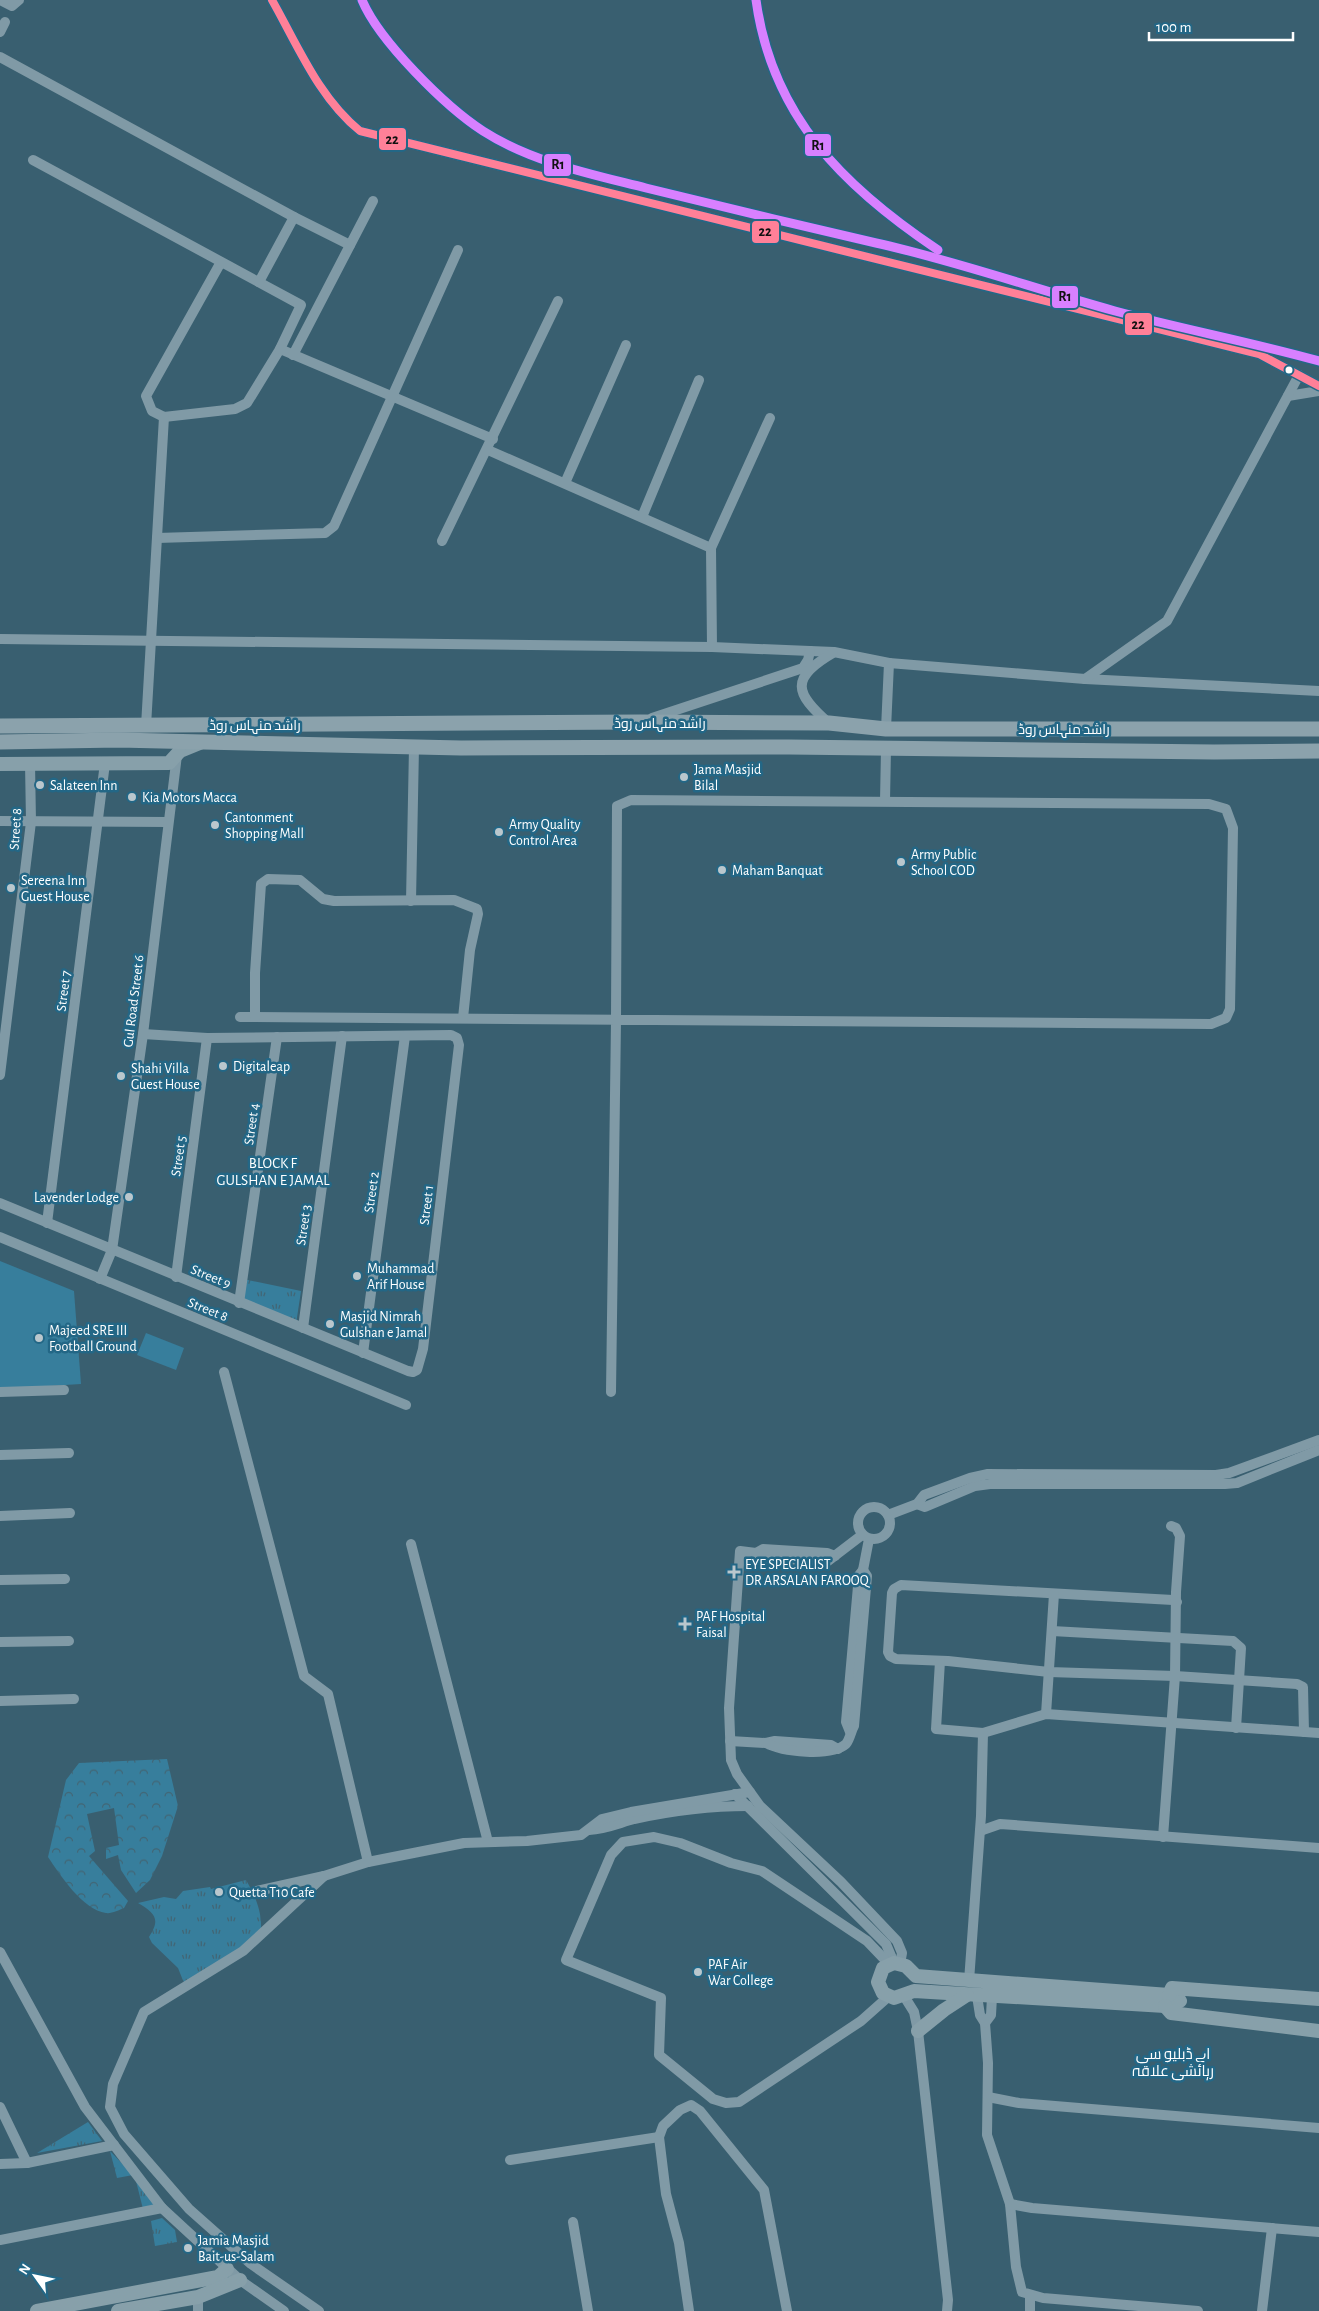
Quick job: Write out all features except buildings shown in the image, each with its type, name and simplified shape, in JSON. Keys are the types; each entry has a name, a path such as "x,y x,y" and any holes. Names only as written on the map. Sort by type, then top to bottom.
{"main road":[{"name":"راشد منہاس روڈ","path":"0,726 640,722 829,723 886,729 1319,729"},
{"path":"50,726 52,730 59,733 95,735 119,740"},
{"path":"0,732 34,734 39,737 40,742"},
{"name":"راشد منہاس روڈ","path":"0,742 119,740 414,747 1319,751"},
{"path":"1301,752 1319,756"}],"street":[{"path":"0,0 12,6 19,0"},
{"path":"272,0 328,100 344,119 360,131 1259,354 1319,386"},
{"path":"0,32 5,22"},
{"path":"0,57 294,217 350,245"},
{"path":"33,160 222,262 259,282 300,305 280,349 247,403 235,409 164,417 152,411 146,396 222,262"},
{"path":"293,355 373,201"},
{"path":"259,282 294,217"},
{"path":"157,538 325,533 334,526 458,250"},
{"path":"442,541 488,450 558,301"},
{"path":"564,483 626,344"},
{"path":"280,349 493,439"},
{"path":"1085,679 1167,620 1299,376"},
{"path":"642,517 699,380"},
{"path":"1288,396 1319,391"},
{"path":"146,726 164,417"},
{"path":"712,647 711,548 770,418"},
{"path":"488,450 711,548"},
{"path":"0,639 712,647 834,652 889,663 1085,679 1319,691"},
{"path":"640,722 803,668 808,660 810,651"},
{"path":"829,723 804,700 802,686 808,670 834,652"},
{"path":"886,729 889,663"},
{"path":"0,764 169,763 180,751 202,742"},
{"path":"411,901 414,747"},
{"path":"885,801 886,748"},
{"name":"Gul Road Street 6","path":"100,1279 112,1250 143,1034 177,755"},
{"name":"Street 8","path":"0,1074 31,822 30,763"},
{"name":"Street 7","path":"47,1223 105,764"},
{"path":"240,1017 616,1021 1211,1024 1226,1018 1230,1009 1233,828 1226,809 1208,804 885,801 631,800 617,806 616,1021 610,1392"},
{"path":"0,822 168,822"},
{"path":"255,1017 255,973 261,884 268,879 300,880 324,899 334,901 454,900 476,910 478,914 470,950 463,1018"},
{"path":"143,1034 207,1038 406,1036"},
{"name":"Street 1","path":"406,1036 451,1035 457,1038 459,1044 423,1349 417,1370 413,1372"},
{"name":"Street 3","path":"303,1328 342,1036"},
{"name":"Street 2","path":"363,1353 406,1036"},
{"name":"Street 4","path":"240,1303 277,1037"},
{"name":"Street 5","path":"176,1277 207,1038"},
{"name":"Street 9","path":"0,1203 176,1277 413,1372"},
{"name":"Street 8","path":"0,1237 406,1405"},
{"path":"224,1372 304,1676 328,1694 368,1862"},
{"path":"0,1392 64,1390"},
{"path":"888,1515 917,1504 924,1495 970,1478 988,1474 1229,1474 1319,1440"},
{"path":"917,1504 926,1507 975,1486 990,1484 1237,1483 1319,1450"},
{"path":"0,1455 69,1453"},
{"path":"730,1741 766,1743 775,1740 831,1745 838,1749 848,1741 850,1732 846,1722 858,1576 863,1570 865,1537 858,1528 858,1520 861,1513 868,1508 875,1507 882,1510 888,1515 890,1523 884,1536 876,1539 865,1537 835,1556 827,1553 763,1549 756,1553 740,1551 729,1708 730,1741 731,1760 737,1774 760,1806 841,1882 897,1941 902,1954 894,1964 880,1973 878,1982 883,1993 888,1997 898,1998 914,1991 971,1991 1030,1992 1167,2001"},
{"path":"0,1516 70,1513"},
{"path":"1164,1837 1175,1676 1180,1536 1176,1528 1171,1526"},
{"path":"411,1544 488,1842"},
{"path":"0,1580 65,1579"},
{"path":"1177,1602 1173,1600 901,1585 892,1593 887,1646 890,1656 896,1659 940,1661 1049,1672 1175,1676 1297,1684 1303,1687 1304,1732"},
{"path":"1046,1714 1054,1594"},
{"path":"1052,1631 1233,1642 1239,1645 1236,1728"},
{"path":"0,1642 70,1641"},
{"path":"940,1661 936,1729 983,1733 1046,1714 1319,1733"},
{"path":"0,1701 74,1699"},
{"path":"983,1733 980,1831 971,1991 980,2016 985,2023 988,2097 987,2135 1010,2204 1016,2267 1022,2292 1043,2298 1198,2311"},
{"path":"257,1891 324,1876 368,1862 464,1843 527,1841 581,1835 602,1819 750,1792"},
{"path":"735,1794 886,1944 894,1964"},
{"path":"590,1830 602,1829 634,1819 709,1808 760,1806"},
{"path":"980,1831 1000,1824 1319,1848"},
{"path":"888,1997 861,2021 739,2102 726,2103 713,2099 659,2055 661,1998 566,1960 611,1855 623,1842 654,1838 680,1843 731,1863 762,1871 867,1941 894,1964 916,1976 992,1997 1030,1992"},
{"path":"318,2311 250,2264 196,2214 124,2134 110,2107 113,2084 144,2012 243,1950 324,1876"},
{"path":"0,1952 85,2108 162,2208 267,2306 284,2311"},
{"path":"1319,1999 1172,1988 1167,2001 1171,2013 1319,2031"},
{"path":"918,2031 971,1991"},
{"path":"904,1996 914,2012 918,2031 948,2300 947,2311"},
{"path":"985,2023 991,2015 992,1997"},
{"path":"988,2097 1019,2103 1319,2128"},
{"path":"690,2311 679,2244 666,2194 658,2137 663,2126 680,2110 691,2105 700,2111 764,2190 787,2311"},
{"path":"0,2107 27,2163"},
{"path":"510,2160 658,2137"},
{"path":"0,2164 27,2163 114,2145"},
{"path":"1010,2204 1032,2208 1272,2228 1319,2229"},
{"path":"0,2240 162,2208"},
{"path":"573,2222 588,2311"},
{"path":"1262,2311 1272,2228"},
{"path":"37,2311 218,2277 227,2269"},
{"path":"118,2311 198,2304 240,2280"},
{"path":"1030,2295 1030,2311"}],"green space":[{"name":"Majeed SRE III Football Ground","path":"0,1261 74,1291 81,1384 0,1389"},
{"path":"243,1279 301,1291 296,1324 240,1303"},
{"path":"146,1333 184,1348 176,1370 137,1355"},
{"path":"167,1759 178,1806 162,1856 150,1880 136,1893 121,1870 118,1855 106,1859 106,1848 119,1845 114,1808 87,1814 95,1851 89,1856 128,1901 124,1908 113,1912 106,1913 97,1910 89,1906 73,1891 48,1857 66,1780 79,1763"},
{"path":"246,1880 257,1904 261,1929 242,1947 184,1983 178,1968 152,1943 149,1937 155,1926 154,1917 149,1910 138,1903 164,1897 176,1899 183,1891 210,1887 211,1889"},
{"path":"88,2122 102,2141 37,2153"},
{"path":"110,2151 133,2175 117,2178"},
{"path":"136,2181 155,2205 143,2209"},
{"path":"162,2218 175,2230 177,2242 155,2246 151,2221"}],"transit line":[{"name":"22","path":"272,0 300,53 321,87 346,118 360,131 1259,354 1319,386"},
{"name":"R1","path":"362,0 383,34 398,53 451,106 483,131 502,142 541,159 604,178 906,250 1115,311 1319,361"},
{"name":"R1","path":"756,0 765,42 778,80 796,114 818,145 843,174 872,201 938,250"}],"place":[{"name":"Jama Masjid Bilal","path":"684,777"},
{"name":"Salateen Inn","path":"40,785"},
{"name":"Kia Motors Macca","path":"132,797"},
{"name":"Cantonment Shopping Mall","path":"215,825"},
{"name":"Army Quality Control Area","path":"499,832"},
{"name":"Army Public School COD","path":"901,862"},
{"name":"Maham Banquat","path":"722,870"},
{"name":"Sereena Inn Guest House","path":"11,888"},
{"name":"Digitaleap","path":"223,1066"},
{"name":"Shahi Villa Guest House","path":"121,1076"},
{"name":"Lavender Lodge","path":"129,1197"},
{"name":"Muhammad Arif House","path":"357,1276"},
{"name":"Masjid Nimrah Gulshan e Jamal","path":"330,1324"},
{"name":"Majeed SRE III Football Ground","path":"39,1338"},
{"name":"EYE SPECIALIST DR ARSALAN FAROOQ","path":"734,1572"},
{"name":"PAF Hospital Faisal","path":"685,1624"},
{"name":"Quetta T10 Cafe","path":"219,1892"},
{"name":"PAF Air War College","path":"698,1972"},
{"name":"Jamia Masjid Bait-us-Salam","path":"188,2248"}],"district":[{"name":"BLOCK F GULSHAN E JAMAL","path":"273,1172"},
{"name":"اے ڈبلیو سی رہائشی علاقہ","path":"1173,2062"}]}
